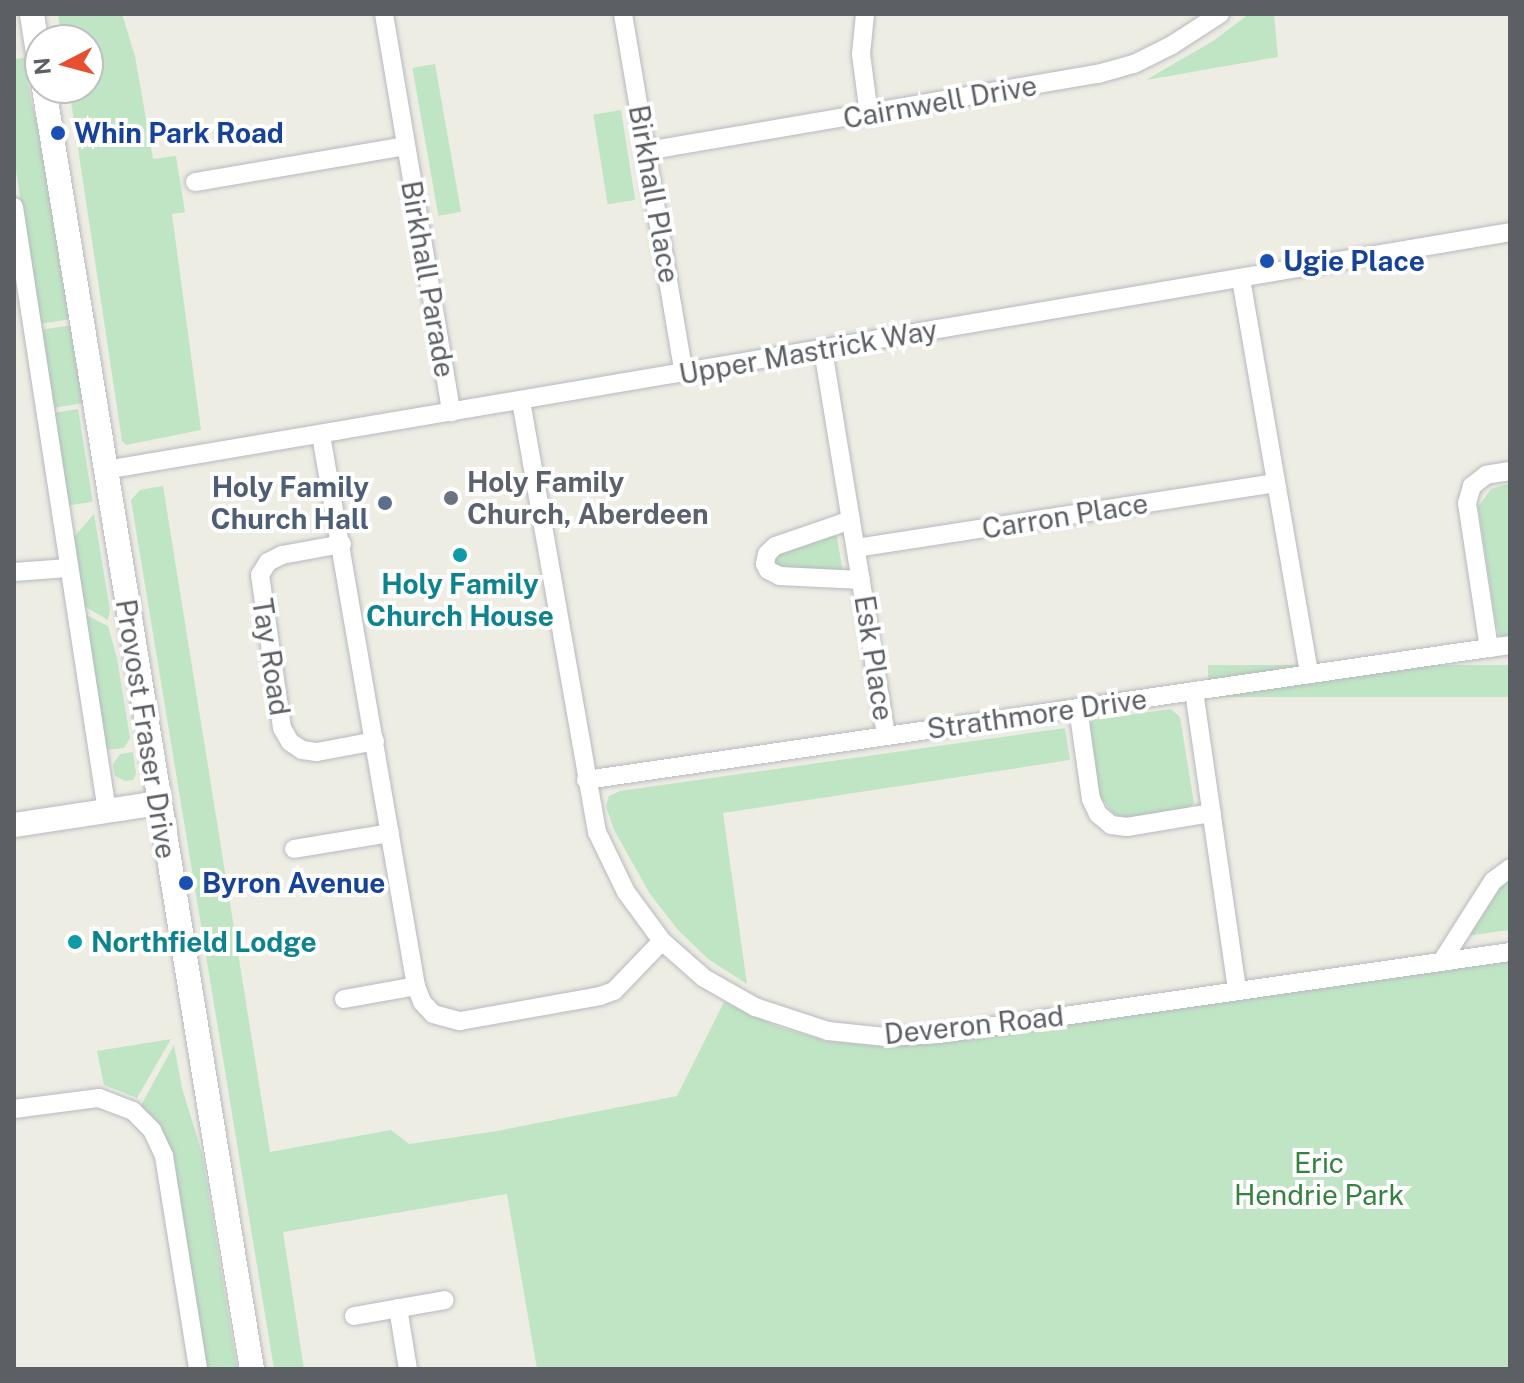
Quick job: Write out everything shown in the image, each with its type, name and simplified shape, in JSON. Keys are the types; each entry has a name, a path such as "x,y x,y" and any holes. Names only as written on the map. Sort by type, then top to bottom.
{"street":[{"name":"Birkhall Parade","path":"384,14 451,412"},
{"name":"Birkhall Place","path":"623,14 684,373"},
{"path":"865,14 861,54 869,115"},
{"name":"Cairnwell Drive","path":"646,151 1098,74 1134,64 1172,45 1220,14"},
{"name":"Provost Fraser Drive","path":"47,104 252,1369"},
{"name":"Birkhall Parade","path":"195,182 405,146"},
{"name":"Provost Fraser Drive","path":"14,207 107,811"},
{"name":"Upper Mastrick Way","path":"105,470 1510,232"},
{"path":"1241,279 1309,674"},
{"name":"Esk Place","path":"823,350 886,736"},
{"name":"Deveron Road","path":"521,401 597,832 626,892 662,941 704,978 755,1007 828,1031 886,1037 939,1034 1510,952"},
{"path":"321,435 416,986 422,1002 433,1014 460,1021 600,996 614,991 662,941"},
{"path":"1489,648 1467,503 1472,486 1486,475 1510,471"},
{"name":"Carron Place","path":"856,548 1275,483"},
{"name":"Esk Place","path":"851,520 775,546 767,554 765,564 773,575 861,580"},
{"name":"Tay Road","path":"342,544 282,555 268,562 260,575 280,712 290,742 302,750 317,752 375,741"},
{"path":"14,572 68,568"},
{"name":"Strathmore Drive","path":"586,780 1510,645"},
{"path":"1194,691 1237,991"},
{"path":"1078,708 1091,799 1098,814 1111,825 1127,827 1212,813"},
{"path":"14,825 159,803"},
{"path":"294,849 390,833"},
{"path":"1442,961 1493,881 1510,868"},
{"path":"344,999 416,986"},
{"path":"14,1109 99,1098 133,1111 152,1130 164,1156 198,1369"},
{"path":"354,1316 445,1300"},
{"path":"398,1308 408,1369"}],"green space":[{"path":"58,14 122,14 135,56 153,159 176,156 185,212 172,214 201,430 126,445 122,441 71,104 104,104 104,24 60,24"},
{"path":"1249,14 1274,14 1278,57 1146,80 1213,41"},
{"path":"24,58 24,104 32,104 47,160 71,319 39,324 14,157 14,59"},
{"path":"435,64 461,212 438,216 412,68"},
{"path":"621,110 635,200 608,204 593,114"},
{"path":"72,325 84,403 53,408 40,330"},
{"path":"78,409 93,502 69,506 54,413"},
{"path":"1510,483 1510,638 1500,636 1496,624 1478,507 1491,489"},
{"name":"Eric Hendrie Park","path":"163,486 270,1152 391,1130 409,1144 497,1131 677,1096 724,1002 776,1026 826,1041 887,1046 941,1043 1510,959 1510,1369 537,1369 507,1194 283,1232 304,1369 274,1369 131,500 140,490"},
{"path":"94,514 110,610 108,620 84,606 73,538"},
{"path":"835,525 844,579 780,576 767,554"},
{"path":"84,614 108,626 117,658 130,738 124,748 105,750"},
{"path":"1208,665 1510,665 1510,697 1208,697"},
{"path":"1171,709 1180,717 1194,803 1187,809 1125,818 1114,814 1097,793 1089,728 1092,720"},
{"path":"1065,728 1070,760 723,813 747,984 708,959 678,930 650,894 614,830 606,806 609,796 620,791"},
{"path":"133,752 136,774 133,780 125,781 115,776 113,764 120,754"},
{"path":"1510,874 1510,930 1466,936 1499,883"},
{"path":"171,1039 137,1098 104,1085 97,1051"},
{"path":"174,1045 182,1088 202,1153 237,1369 206,1369 171,1155 140,1107"}],"place":[{"name":"Whin Park Road","path":"58,133"},
{"name":"Ugie Place","path":"1267,261"},
{"name":"Holy Family Church, Aberdeen","path":"451,498"},
{"name":"Holy Family Church Hall","path":"385,503"},
{"name":"Holy Family Church House","path":"460,555"},
{"name":"Byron Avenue","path":"186,883"},
{"name":"Northfield Lodge","path":"75,942"}]}
